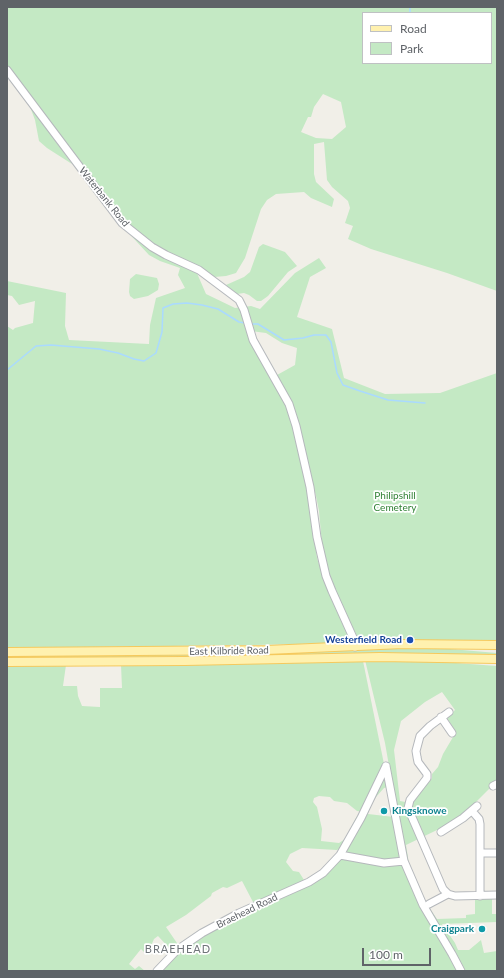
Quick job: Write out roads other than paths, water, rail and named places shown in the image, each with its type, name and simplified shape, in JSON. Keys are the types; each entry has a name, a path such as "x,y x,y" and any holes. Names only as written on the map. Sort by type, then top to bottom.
{"main road":[{"name":"East Kilbride Road","path":"7,652 266,650 403,644 497,645"},
{"name":"East Kilbride Road","path":"452,645 497,650"},
{"name":"East Kilbride Road","path":"7,662 185,661 380,657 497,659"},
{"name":"East Kilbride Road","path":"435,659 497,665"}],"street":[{"name":"Waterbank Road","path":"7,70 122,223 152,247 199,270 239,300 244,310 253,340 289,404 296,426 310,487 317,538 325,570 332,591 355,642 355,647"},
{"path":"449,712 423,731 418,742 416,751 418,762 427,774 427,778 410,800 408,808 439,882 448,894 455,896 497,895"},
{"path":"441,718 452,733"},
{"name":"Braehead Road","path":"157,971 177,950 202,933 239,913 316,878 340,856 361,818 386,766 404,861"},
{"path":"441,832 474,808 480,824 480,896"},
{"path":"480,853 497,853"},
{"path":"340,856 384,863 404,861 423,905 461,971"},
{"path":"429,904 448,894"}],"waterway":[{"path":"410,7 410,12"},
{"path":"7,370 36,346 51,345 99,349 144,361 156,353 162,332 163,308 173,304 187,303 218,309 239,322 245,323"},
{"path":"251,324 258,324 284,340 314,335 326,335 331,342 337,373 343,385 388,400 425,403"}],"place":[{"name":"Westerfield Road","path":"410,640"},
{"name":"Kingsknowe","path":"384,811"},
{"name":"Craigpark","path":"482,929"}],"district":[{"name":"BRAEHEAD","path":"178,949"}],"park label":[{"name":"Philipshill Cemetery","path":"395,502"}]}
